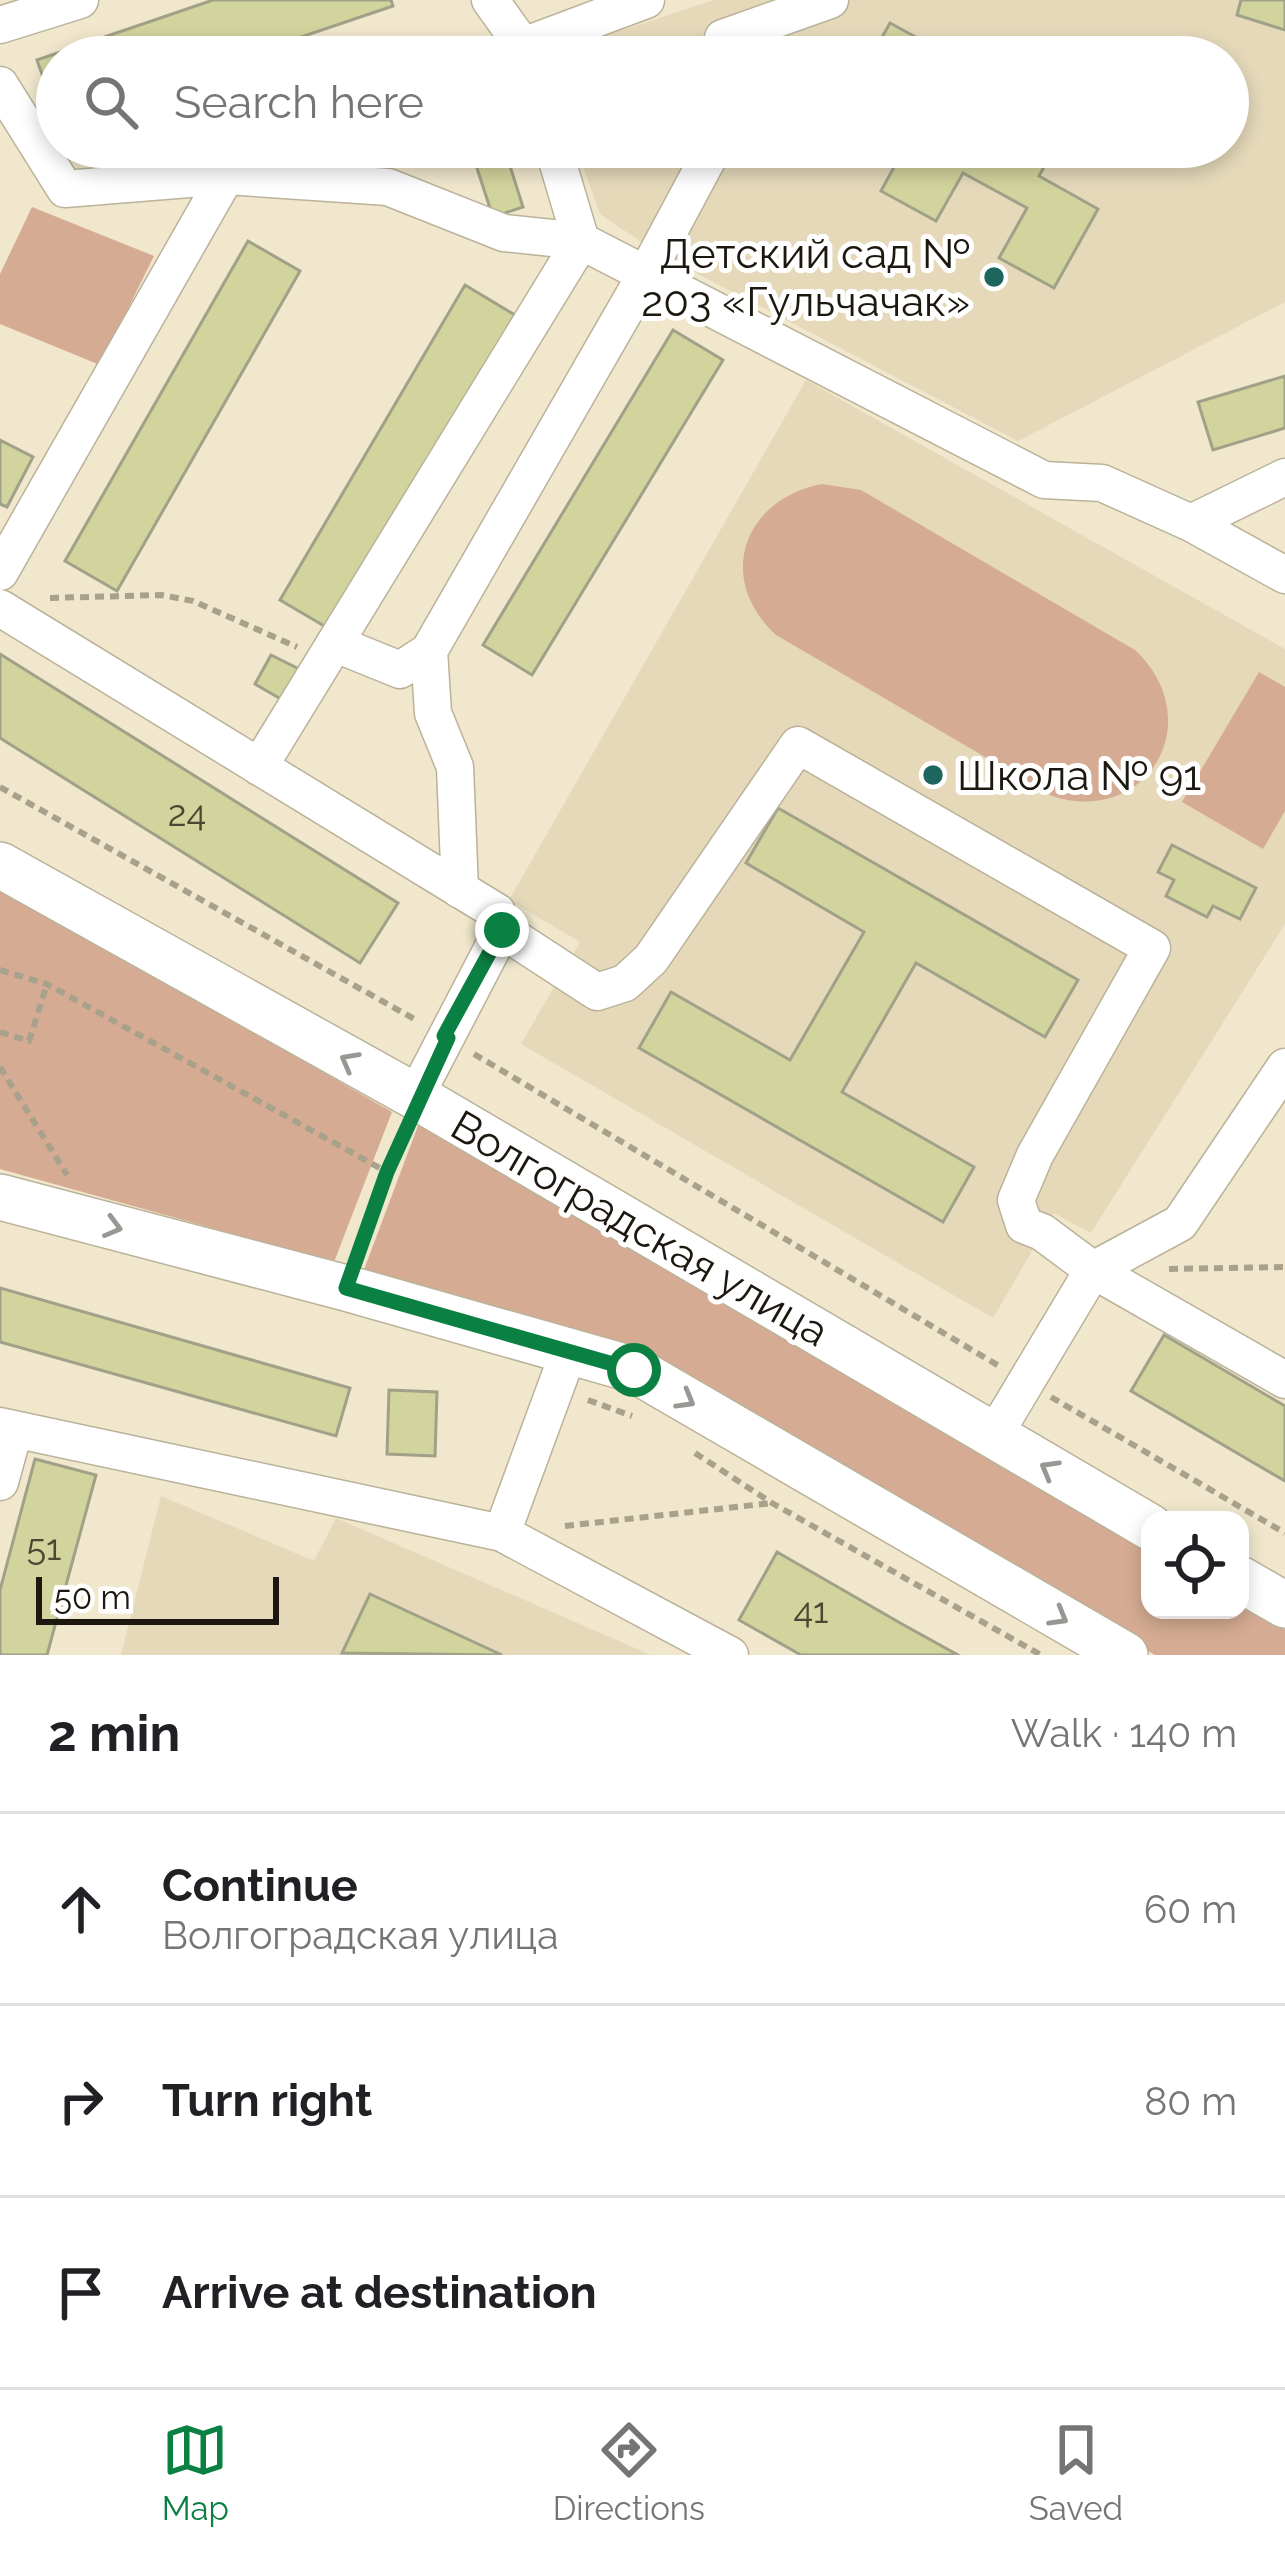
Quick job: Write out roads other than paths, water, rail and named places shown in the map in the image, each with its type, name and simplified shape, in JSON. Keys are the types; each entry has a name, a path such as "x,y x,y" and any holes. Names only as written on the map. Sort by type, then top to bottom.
{"main road":[{"name":"Волгоградская улица","path":"0,866 418,1098 1141,1522"},
{"path":"0,1197 634,1370 1125,1655"},
{"path":"1249,1584 1285,1605"}],"lane":[{"path":"0,25 80,0"},
{"path":"490,0 514,36"},
{"path":"562,36 646,0"},
{"path":"729,36 830,0"},
{"path":"0,85 36,143"},
{"path":"52,168 65,189 226,176 388,187 504,233 581,241 1044,480 1102,483 1191,523 1285,575"},
{"path":"259,767 581,241 560,168"},
{"path":"333,648 400,670 429,651 703,168"},
{"path":"0,572 226,176"},
{"path":"1191,523 1285,477"},
{"path":"0,608 496,912 502,930 597,992 626,983 651,959 798,745 1152,948 1034,1155 1016,1200 1024,1225 1285,1380"},
{"path":"429,651 434,713 455,767 460,890"},
{"path":"418,1098 444,1036 502,930"},
{"path":"993,1436 1093,1270 1180,1223 1285,1067"},
{"path":"502,1534 569,1351"},
{"path":"0,1482 7,1428 502,1534 730,1655"}],"place":[{"name":"Детский сад № 203 «Гульчачак»","path":"994,277"},
{"name":"Школа № 91","path":"933,775"}]}
